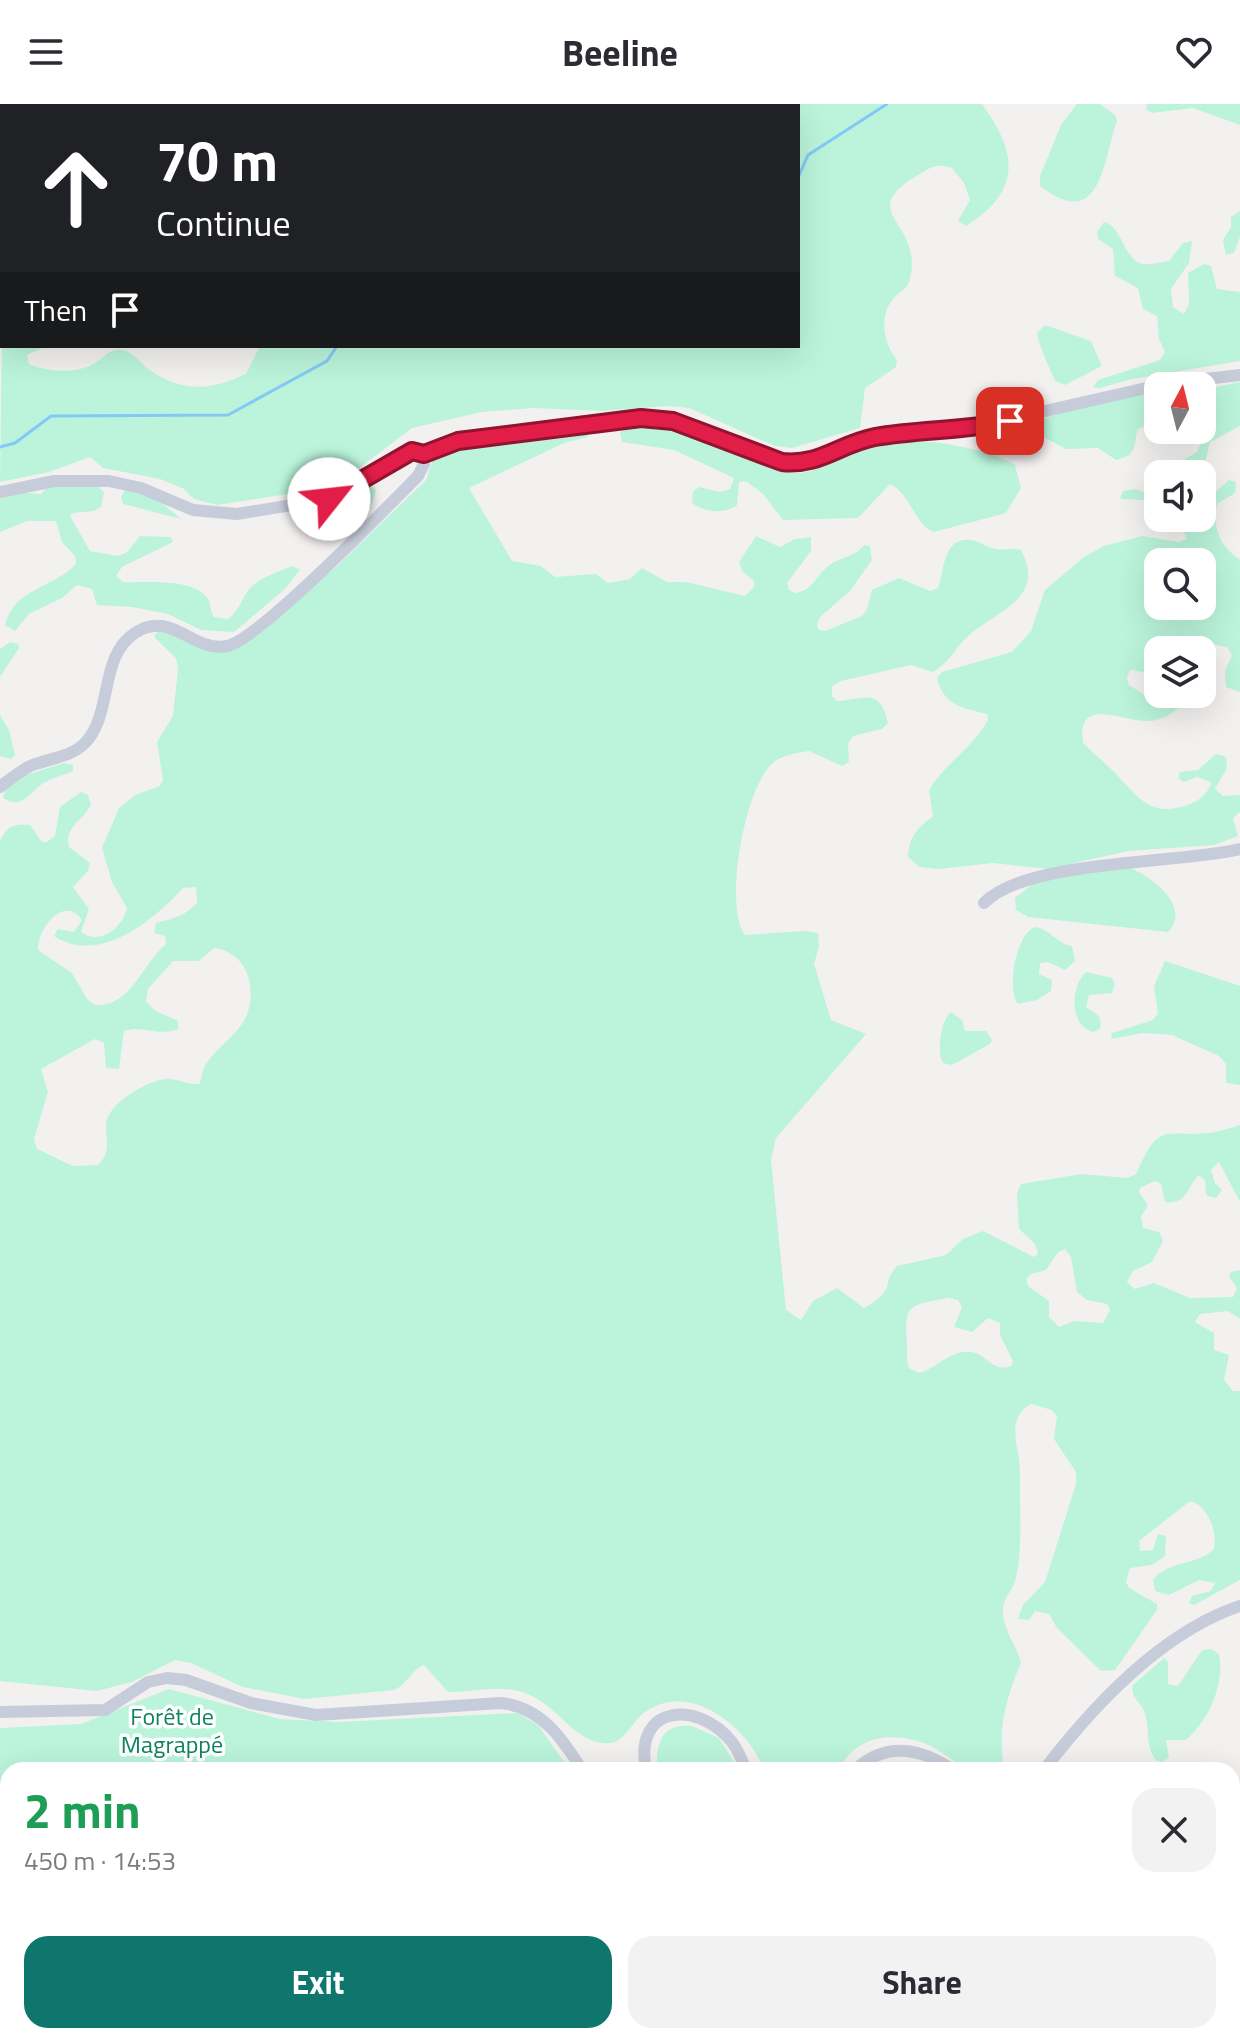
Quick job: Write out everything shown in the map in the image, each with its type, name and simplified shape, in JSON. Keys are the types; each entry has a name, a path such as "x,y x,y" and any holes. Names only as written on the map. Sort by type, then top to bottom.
{"street":[{"path":"0,492 54,481 109,481 141,488 193,510 237,514 323,501 408,452 424,454 458,441 641,418 673,421 782,462 812,463 874,438 974,428 1164,384 1240,375"},
{"path":"0,787 30,767 72,752 89,738 117,654 131,636 149,626 163,624 213,646 241,641 338,555 418,476 424,464 424,454"},
{"path":"984,903 1002,891 1045,876 1240,849"},
{"path":"1051,1762 1079,1727 1155,1653 1202,1621 1240,1606"},
{"path":"0,1712 105,1710 148,1682 167,1678 186,1680 251,1703 316,1715 398,1707 501,1703 525,1707 537,1714 576,1762"},
{"path":"645,1762 643,1747 646,1735 656,1721 672,1715 692,1717 713,1726 734,1745 742,1762"},
{"path":"867,1762 877,1755 900,1749 940,1762"}],"green space":[{"path":"800,104 982,104 1003,139 1008,155 1005,185 997,199 966,226 958,221 970,200 964,183 952,168 938,166 927,170 900,188 891,199 891,209 908,243 912,259 910,279 890,304 884,320 888,345 897,360 896,367 865,388 860,428 792,448 775,446 689,408 668,406 602,411 533,408 482,412 412,428 350,475 313,490 217,505 194,499 184,489 160,479 103,468 90,457 49,472 0,482 2,348 42,348 27,355 29,364 62,371 88,367 110,352 121,350 172,382 196,387 220,384 246,374 259,348 800,348"},
{"path":"1077,104 1100,104 1115,115 1117,121 1096,186 1088,197 1076,201 1061,199 1040,186 1040,176 1061,125"},
{"path":"1147,104 1240,104 1240,125 1193,108 1152,113 1146,109"},
{"path":"1240,211 1240,237 1234,253 1226,255 1223,240 1231,227 1231,217"},
{"path":"1104,222 1110,225 1132,257 1143,264 1169,261 1183,243 1192,241 1189,263 1171,289 1173,307 1184,314 1189,304 1188,273 1204,264 1211,266 1217,289 1240,292 1240,361 1174,372 1144,372 1144,377 1093,387 1098,380 1160,360 1165,352 1159,339 1157,316 1143,309 1138,288 1115,276 1113,249 1098,239 1097,232"},
{"path":"1045,325 1091,341 1102,366 1065,385 1055,381 1037,333"},
{"path":"1240,382 1240,426 1216,439 1216,387"},
{"path":"1144,394 1144,427 1137,430 1130,453 1116,460 1098,448 1066,449 1041,436 1038,430 1044,419"},
{"path":"632,424 689,433 774,468 794,473 810,471 883,442 922,441 964,447 1015,465 1021,488 1006,513 934,532 922,523 903,495 890,484 858,518 783,520 763,494 746,481 739,482 737,505 726,510 708,510 692,503 693,491 700,487 719,492 730,489 734,478 674,450 622,442 620,432"},
{"path":"586,428 588,437 564,443 469,488 512,561 541,566 555,577 596,574 608,583 630,579 642,568 667,582 686,582 745,596 754,587 754,581 742,571 739,562 756,536 780,547 795,539 811,537 811,551 787,583 789,590 795,593 809,587 829,565 855,553 864,545 870,546 872,560 850,591 820,617 817,624 819,630 825,631 862,616 872,590 899,578 930,591 938,588 946,556 962,540 996,549 1021,550 1028,581 1023,592 1004,611 968,636 938,669 933,672 911,665 841,681 832,686 832,696 837,701 875,700 885,711 888,723 882,729 853,736 848,744 849,762 842,766 809,751 774,762 754,794 746,819 740,846 736,899 745,935 818,933 819,947 814,964 831,1020 866,1034 776,1138 771,1160 786,1310 801,1320 813,1301 837,1288 864,1308 885,1291 897,1266 946,1255 963,1239 983,1231 1034,1257 1038,1254 1035,1244 1019,1229 1017,1193 1021,1184 1082,1174 1127,1178 1136,1174 1151,1146 1164,1135 1209,1133 1240,1125 1240,1202 1219,1162 1211,1170 1215,1183 1222,1190 1216,1198 1206,1195 1205,1180 1199,1175 1183,1198 1173,1202 1165,1202 1161,1184 1155,1181 1140,1188 1139,1192 1148,1205 1141,1217 1143,1228 1159,1232 1163,1241 1152,1262 1133,1271 1127,1282 1135,1289 1154,1283 1190,1298 1233,1297 1237,1288 1229,1277 1231,1272 1240,1270 1240,1319 1228,1311 1200,1314 1195,1322 1214,1333 1214,1350 1229,1355 1224,1380 1233,1391 1240,1391 1240,1580 1194,1605 1189,1603 1192,1596 1211,1591 1215,1583 1199,1580 1169,1595 1155,1591 1153,1580 1159,1574 1214,1549 1214,1535 1207,1514 1190,1501 1139,1541 1140,1551 1153,1550 1158,1534 1166,1536 1165,1556 1152,1565 1130,1568 1126,1582 1129,1588 1157,1604 1157,1610 1115,1670 1101,1671 1057,1628 1049,1614 1035,1611 1029,1620 1018,1619 1023,1605 1045,1582 1076,1484 1076,1472 1054,1439 1057,1416 1052,1410 1031,1404 1023,1410 1018,1417 1015,1434 1020,1472 1019,1559 1014,1584 1003,1607 1005,1625 1021,1663 1004,1716 1003,1762 956,1762 911,1739 886,1738 864,1744 844,1762 760,1762 746,1739 733,1726 701,1706 683,1702 665,1703 648,1710 617,1741 602,1743 583,1736 541,1701 522,1692 501,1689 448,1692 424,1665 394,1690 305,1699 243,1687 191,1663 175,1660 132,1682 97,1691 0,1681 0,841 11,827 30,825 42,842 47,842 55,836 60,807 81,792 88,795 91,804 72,829 68,840 69,847 90,863 88,871 73,887 89,909 81,932 95,937 115,928 127,908 112,882 102,848 119,808 135,795 160,786 163,780 157,742 173,716 178,669 176,658 155,638 155,634 160,631 225,651 235,650 336,567 426,480 434,455 454,448","holes":["196,887 197,903 192,908 156,923 154,933 165,936 166,944 127,992 107,1004 95,1005 87,999 72,973 38,950 47,924 60,913 75,913 82,920 74,932 58,929 54,936 71,944 89,946 124,935 157,913 183,888","214,948 235,956 242,964 251,995 242,1024 209,1060 199,1084 160,1080 140,1088 121,1101 108,1117 106,1151 98,1165 73,1166 37,1149 34,1139 48,1092 41,1069 95,1039 104,1043 106,1068 119,1069 124,1031 164,1032 178,1029 178,1021 154,1010 146,1001 148,989 173,961 199,961","1065,1249 1071,1257 1077,1292 1087,1300 1107,1304 1110,1310 1103,1323 1074,1321 1059,1327 1049,1317 1049,1301 1028,1286 1026,1279 1031,1274 1046,1270 1058,1252","948,1298 958,1300 962,1307 954,1327 972,1332 988,1318 1000,1323 1000,1335 1013,1361 1011,1366 999,1367 977,1353 963,1352 919,1373 909,1368 908,1313 918,1305"]},
{"path":"1200,444 1209,444 1205,460 1183,460 1197,452"},
{"path":"1229,480 1236,482 1235,493 1217,504 1216,521 1216,492"},
{"path":"367,483 376,490 370,508 325,536 308,534 291,518 297,512 334,502"},
{"path":"49,485 98,487 104,492 101,507 70,516 90,551 118,556 126,553 140,536 171,537 173,542 122,567 116,576 123,582 192,587 208,599 214,617 228,619 251,587 260,580 292,566 300,570 285,589 234,632 201,630 168,614 132,607 97,605 92,589 77,585 62,598 29,614 15,631 5,625 17,603 76,564 75,556 62,542 56,521 27,521 0,532 0,498 18,492 41,494"},
{"path":"1136,489 1144,492 1144,500 1120,499 1123,491"},
{"path":"125,490 156,498 181,519 123,504 121,497"},
{"path":"1216,521 1219,536 1227,549 1240,560 1240,692 1226,687 1225,671 1232,655 1227,647 1216,645 1216,636 1144,636 1144,672 1130,670 1127,678 1129,685 1144,695 1144,708 1178,708 1157,720 1093,715 1086,720 1083,743 1137,796 1154,807 1164,809 1194,802 1204,796 1210,786 1211,782 1197,777 1184,782 1179,779 1179,772 1198,770 1216,754 1226,757 1227,768 1215,789 1223,796 1240,795 1240,812 1233,818 1238,836 1214,845 1128,851 1048,869 993,863 939,869 919,867 908,857 915,834 933,816 929,790 988,720 987,714 949,700 937,678 942,672 1012,652 1031,631 1045,590 1084,557 1104,546 1142,536 1179,542 1187,539 1184,532 1216,532"},
{"path":"10,642 18,644 19,648 0,677 0,649"},
{"path":"0,715 9,730 15,755 11,759 0,756"},
{"path":"64,763 73,765 73,771 42,784 20,801 3,798 6,788 23,776"},
{"path":"1128,867 1158,885 1172,903 1174,922 1168,932 1028,917 1016,910 1015,898 1035,882"},
{"path":"1034,927 1072,946 1075,961 1065,970 1048,962 1040,963 1039,974 1052,980 1051,991 1037,1000 1018,1004 1013,986 1015,963 1022,941"},
{"path":"1165,961 1240,986 1240,1085 1226,1083 1226,1064 1219,1056 1172,1035 1143,1033 1111,1039 1112,1033 1153,1020 1158,1013 1154,986"},
{"path":"1086,972 1112,978 1115,984 1112,993 1089,995 1086,1007 1100,1021 1100,1029 1093,1032 1080,1022 1074,1005 1077,987"},
{"path":"951,1012 962,1020 965,1031 986,1031 992,1040 952,1065 943,1063 940,1051 942,1028"},
{"path":"1211,1649 1219,1654 1220,1677 1208,1712 1186,1740 1166,1740 1169,1758 1162,1762 1156,1760 1150,1750 1145,1714 1133,1694 1133,1685 1164,1658 1168,1662 1168,1684 1178,1686 1202,1650"},
{"name":"Forêt de Magrappé","path":"169,1689 280,1719 338,1722 517,1713 538,1725 564,1762 0,1762 0,1728 81,1724"},
{"path":"692,1726 719,1738 734,1762 657,1762 662,1737 667,1731"}],"waterway":[{"path":"800,173 808,155 887,104"},
{"path":"0,447 15,443 51,416 228,415 327,361 336,348"}],"route":[{"path":"329,499 408,452 424,454 427,450 458,441 580,424 641,418 673,421 782,462 799,464 812,463 874,438 961,430 1010,421"}]}
